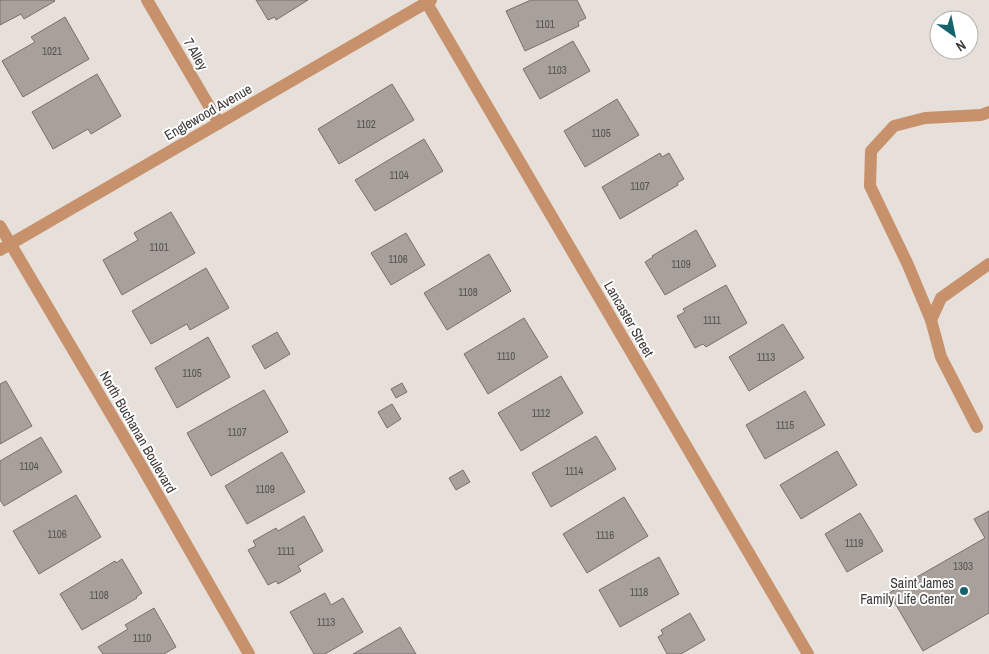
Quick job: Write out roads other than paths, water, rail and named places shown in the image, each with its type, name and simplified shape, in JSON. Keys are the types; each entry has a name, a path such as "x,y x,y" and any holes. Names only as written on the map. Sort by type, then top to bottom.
{"street":[{"name":"7 Alley","path":"147,0 219,123"},
{"name":"Englewood Avenue","path":"5,247 427,1"},
{"name":"Lancaster Street","path":"427,1 808,654"},
{"path":"977,427 941,357 931,320 908,265 870,186 871,151 894,126 925,118 981,115 989,112"},
{"name":"North Buchanan Boulevard","path":"0,226 5,247 142,467 249,654"},
{"path":"931,320 941,298 989,264"}],"place":[{"name":"Saint James Family Life Center","path":"964,591"}]}
